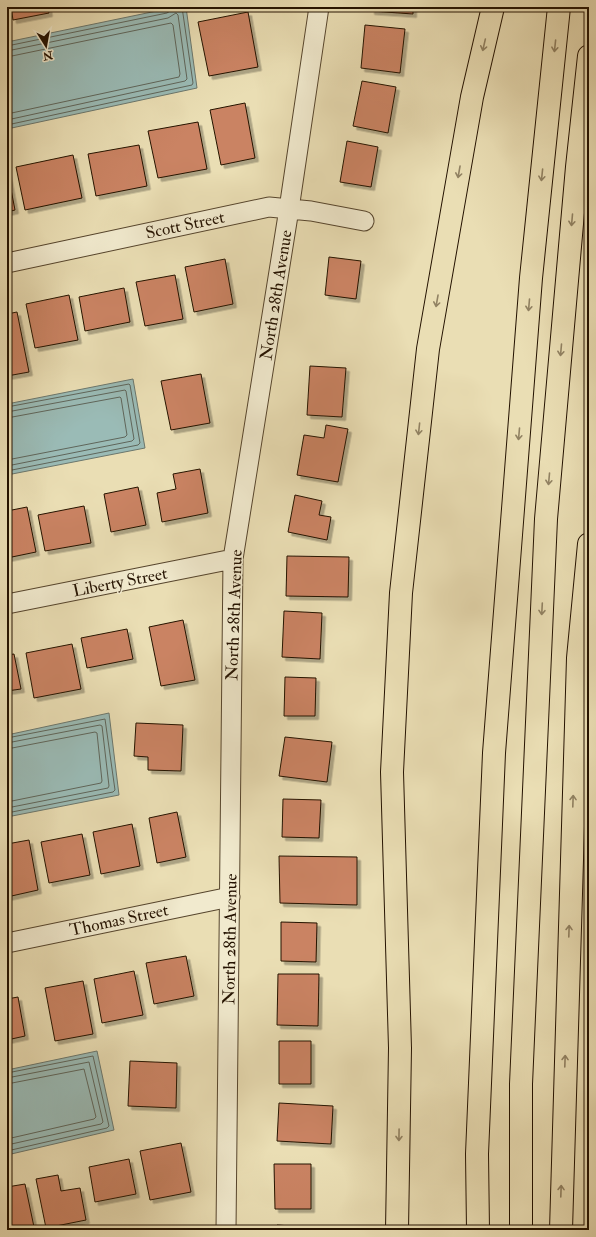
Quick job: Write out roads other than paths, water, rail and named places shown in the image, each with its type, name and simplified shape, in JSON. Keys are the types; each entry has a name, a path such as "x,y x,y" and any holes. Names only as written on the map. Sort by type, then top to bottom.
{"highway":[{"path":"397,1230 400,1048 392,772 401,593 428,349 472,97 493,7"},
{"path":"478,1230 477,1154 494,753 532,278 559,7"},
{"path":"521,1230 521,1084 546,519 577,167 589,56"},
{"path":"560,1230 578,658 589,544"}],"street":[{"name":"North 28th Avenue","path":"226,1230 233,559 289,209 319,7"},
{"name":"Scott Street","path":"7,263 269,207 311,211 364,221"},
{"name":"Liberty Street","path":"7,604 233,559"},
{"name":"Thomas Street","path":"7,943 230,897"}],"water":[{"path":"176,7 186,7 197,88 7,129 7,42"},
{"path":"133,379 145,448 7,475 7,404"},
{"path":"109,713 119,795 7,817 7,735"},
{"path":"97,1051 114,1130 7,1155 7,1070"}]}
